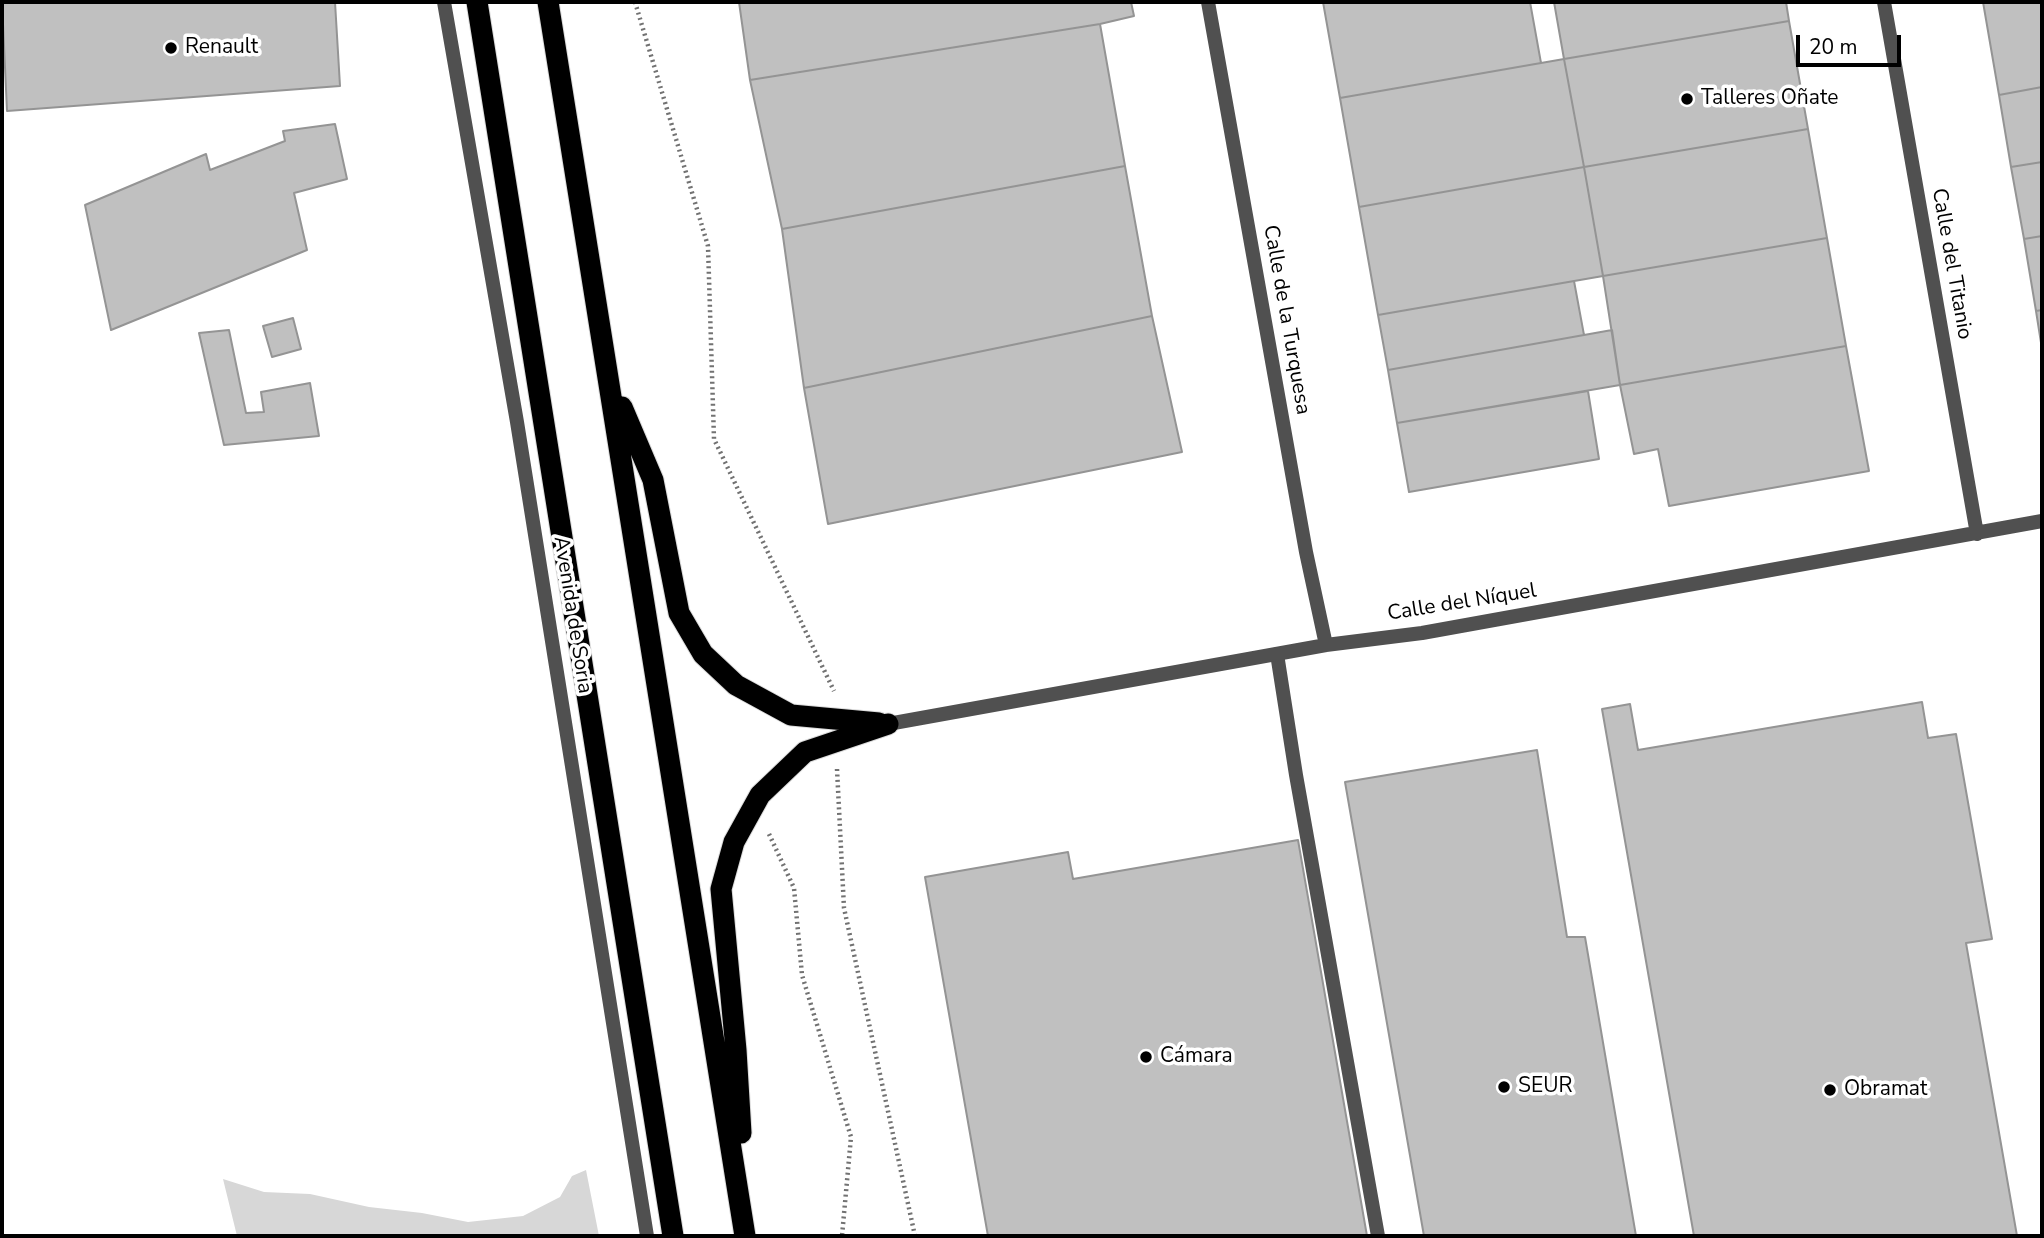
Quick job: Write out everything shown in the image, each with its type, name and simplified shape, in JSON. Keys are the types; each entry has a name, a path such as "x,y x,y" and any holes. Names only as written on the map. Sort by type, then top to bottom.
{"highway":[{"name":"Avenida de Soria","path":"477,2 673,1236"},
{"path":"548,2 746,1236"},
{"path":"608,374 653,480 680,613 703,654 736,685 791,715 888,724"},
{"path":"746,1236 736,1050 721,889 730,853 760,794 805,752 888,724"}],"street":[{"name":"Avenida de Soria","path":"444,2 517,422 647,1236"},
{"name":"Calle de la Turquesa","path":"1208,2 1306,552 1326,645"},
{"name":"Calle del Titanio","path":"1884,2 1977,534"},
{"name":"Calle del Níquel","path":"888,724 1326,645 1422,633 2042,521"},
{"path":"1277,654 1378,1236"}],"path":[{"path":"635,2 708,246 714,439 836,696 841,719"},
{"path":"826,770 836,766 844,908 915,1236"},
{"path":"768,831 793,888 802,975 851,1137 842,1236"}],"shaded area":[{"path":"586,1170 599,1236 237,1236 223,1179 264,1192 310,1194 369,1207 468,1222 523,1216 560,1197 572,1176"}],"building":[{"name":"Renault","path":"2,2 335,2 340,86 7,111"},
{"path":"739,2 1131,2 1134,16 1100,24 750,80"},
{"path":"1323,2 1530,2 1541,63 1340,98"},
{"path":"1554,2 1786,2 1789,21 1564,59"},
{"path":"1983,2 2042,2 2042,87 1999,95"},
{"name":"Talleres Oñate","path":"1789,21 1808,129 1584,167 1564,59"},
{"path":"1100,24 1125,166 782,229 750,80"},
{"path":"1564,59 1584,167 1359,207 1340,98"},
{"path":"2042,87 2042,162 2011,167 1999,95"},
{"path":"335,124 347,179 294,193 307,250 111,330 85,205 206,154 210,170 285,141 283,131"},
{"path":"1808,129 1827,238 1603,276 1584,167"},
{"path":"2042,162 2042,236 2024,239 2011,167"},
{"path":"1125,166 1152,316 804,388 782,229"},
{"path":"1584,167 1603,276 1378,315 1359,207"},
{"path":"2042,236 2042,310 2036,311 2024,239"},
{"path":"1827,238 1846,346 1620,385 1603,276"},
{"path":"1574,281 1584,335 1388,370 1378,315"},
{"path":"2042,310 2042,349 2036,311"},
{"path":"1152,316 1182,452 828,524 804,388"},
{"path":"293,318 301,349 272,357 263,326"},
{"path":"229,330 246,413 264,412 261,392 310,383 319,436 224,445 199,333"},
{"path":"1612,330 1620,385 1397,423 1388,370"},
{"path":"1846,346 1869,471 1669,506 1658,449 1634,454 1620,385"},
{"path":"1588,391 1599,459 1409,492 1397,423"},
{"name":"Obramat","path":"1922,702 1928,738 1956,734 1992,939 1966,943 2017,1236 1694,1236 1602,709 1630,704 1638,750"},
{"name":"SEUR","path":"1537,750 1567,937 1585,937 1636,1236 1424,1236 1345,782"},
{"name":"Cámara","path":"1298,840 1367,1236 988,1236 925,877 1068,852 1073,879"}],"place":[{"name":"Renault","path":"171,48"},
{"name":"Talleres Oñate","path":"1687,99"},
{"name":"Cámara","path":"1146,1057"},
{"name":"SEUR","path":"1504,1087"},
{"name":"Obramat","path":"1830,1090"}]}
